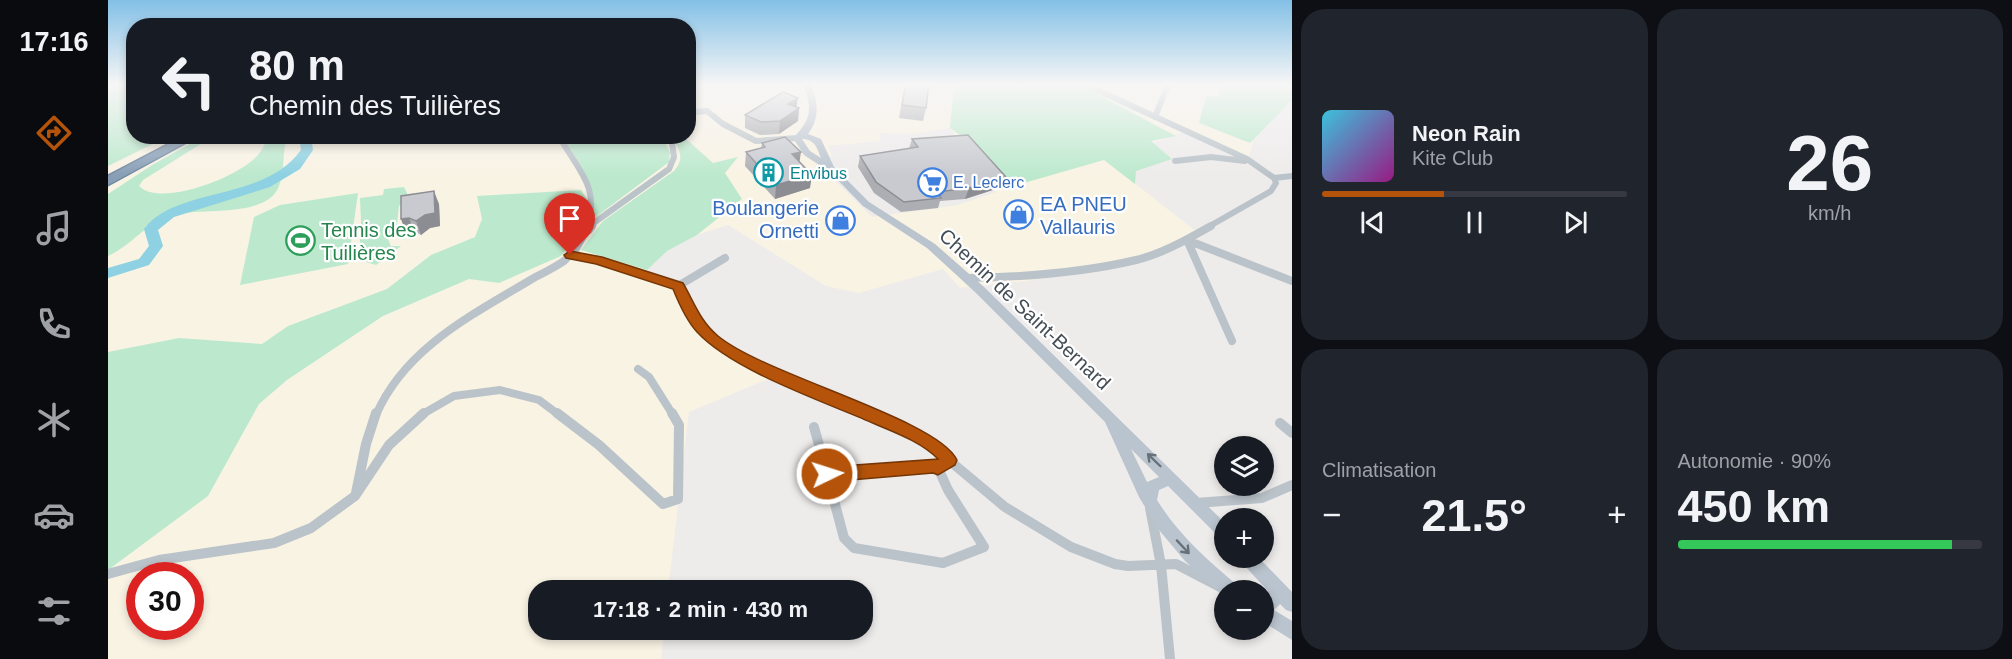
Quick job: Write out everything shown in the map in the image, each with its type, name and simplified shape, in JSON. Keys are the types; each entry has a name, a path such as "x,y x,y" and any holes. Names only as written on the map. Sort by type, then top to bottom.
{"highway":[{"path":"108,172 162,144"},
{"path":"108,181 178,144"}],"main road":[{"path":"800,140 815,138 811,125 813,115"},
{"path":"800,140 811,125"},
{"name":"Chemin de Saint-Bernard","path":"815,138 833,170"},
{"name":"Chemin de Saint-Bernard","path":"800,140 813,156 833,170 866,204 931,246 968,278 1214,521"},
{"path":"813,156 824,153"},
{"name":"Chemin de Saint-Bernard","path":"1104,412 1149,500 1176,539 1218,580"},
{"path":"1149,500 1153,486 1172,478"},
{"path":"1257,568 1292,604"},
{"path":"1274,600 1276,588"},
{"path":"1274,620 1292,632"}],"street":[{"path":"712,115 723,124 749,138 763,142 800,140"},
{"path":"968,278 1029,277 1138,261 1187,240 1271,191 1276,183 1274,178 1251,162 1150,115"},
{"path":"565,144 580,166 592,198 585,235"},
{"path":"355,496 361,458 376,412 402,371 428,347 463,322 564,261 595,222 669,169 675,161 673,144"},
{"path":"1175,161 1210,158 1251,162"},
{"path":"1274,178 1292,176"},
{"path":"1187,240 1292,281"},
{"path":"1187,240 1232,341"},
{"path":"570,255 598,260 678,286 700,327 732,352 756,365 904,429 935,446 977,486 1005,507 1071,547 1115,564 1176,564 1214,583"},
{"path":"678,286 696,273 710,270 725,258"},
{"path":"108,574 159,560 254,547 288,538 311,528 355,496 389,445 417,417 454,396 500,390 539,400 599,445 663,504 678,499 680,425 649,378 638,369"},
{"path":"1280,423 1292,433"},
{"path":"814,427 844,538 854,548 943,563 984,547 948,490 938,468 933,466 827,474"},
{"path":"938,468 949,460"},
{"path":"1197,503 1262,498 1292,485"},
{"path":"1149,500 1161,565 1170,659"}],"shaded area":[{"path":"108,115 126,115 126,144 696,144 696,115 1260,115 1253,132 1253,143 1248,159 1186,131 1105,160 1202,236 1152,260 1026,281 960,288 943,269 859,293 826,286 728,225 697,235 667,251 647,269 661,281 678,286 714,340 778,375 689,412 669,580 528,580 528,640 663,640 661,659 108,659","holes":["950,128 996,192 958,205 872,217 814,160 832,156 828,146 880,141 880,133 910,134"]}],"green space":[{"path":"108,115 126,115 126,144 153,144 108,166"},
{"path":"951,115 1136,115 1176,136 1151,141 1172,159 1136,171 1135,184 1104,160 1013,186 968,141 950,128"},
{"path":"1201,115 1278,115 1250,143 1199,123"},
{"path":"190,144 201,144 143,180 139,186 149,192 164,194 181,192 234,173 259,154 265,144 285,144 279,186 272,196 261,203 247,208 173,215 153,224 108,256 108,194"},
{"path":"567,144 666,144 670,152 669,162 593,219 593,196 581,166"},
{"path":"676,144 692,144 713,163 738,157 725,173 742,199 697,235 667,251 647,270 581,250 603,221 674,171 680,159"},
{"path":"404,187 407,201 399,206 396,233 390,234 388,239 391,246 401,246 376,265 359,260 360,198 383,195 384,189"},
{"path":"581,190 588,201 582,228 561,256 499,283 469,279 383,316 287,380 259,404 208,496 108,570 108,352 179,338 262,344 288,326 387,289 431,255 475,237 482,219 477,196"},
{"name":"Tennis des Tuilières","path":"358,193 348,264 240,285 254,217 280,205"}],"building":[{"path":"745,115 789,115 780,121 761,122"},
{"name":"E. Leclerc","path":"968,135 1006,177 969,188 937,192 941,198 904,202 876,182 860,156 918,147 912,139"},
{"path":"785,137 801,152 792,154 812,175 776,185 746,152 765,147 762,143"},
{"path":"434,191 435,213 425,215 416,221 409,218 401,219 401,196"}],"waterway":[{"path":"108,273 144,262 156,246 151,229 169,214 265,184 296,166 307,150 306,144"}],"place":[{"name":"Envibus","path":"769,173"},
{"name":"E. Leclerc","path":"932,182"},
{"name":"EA PNEU Vallauris","path":"1019,215"},
{"name":"Boulangerie Ornetti","path":"840,220"},
{"name":"Tennis des Tuilières","path":"300,241"}],"route":[{"path":"570,255 582,255 678,286 693,318 700,327 732,352 756,365 904,429 935,446 949,460 938,468 933,466 827,474"}]}
